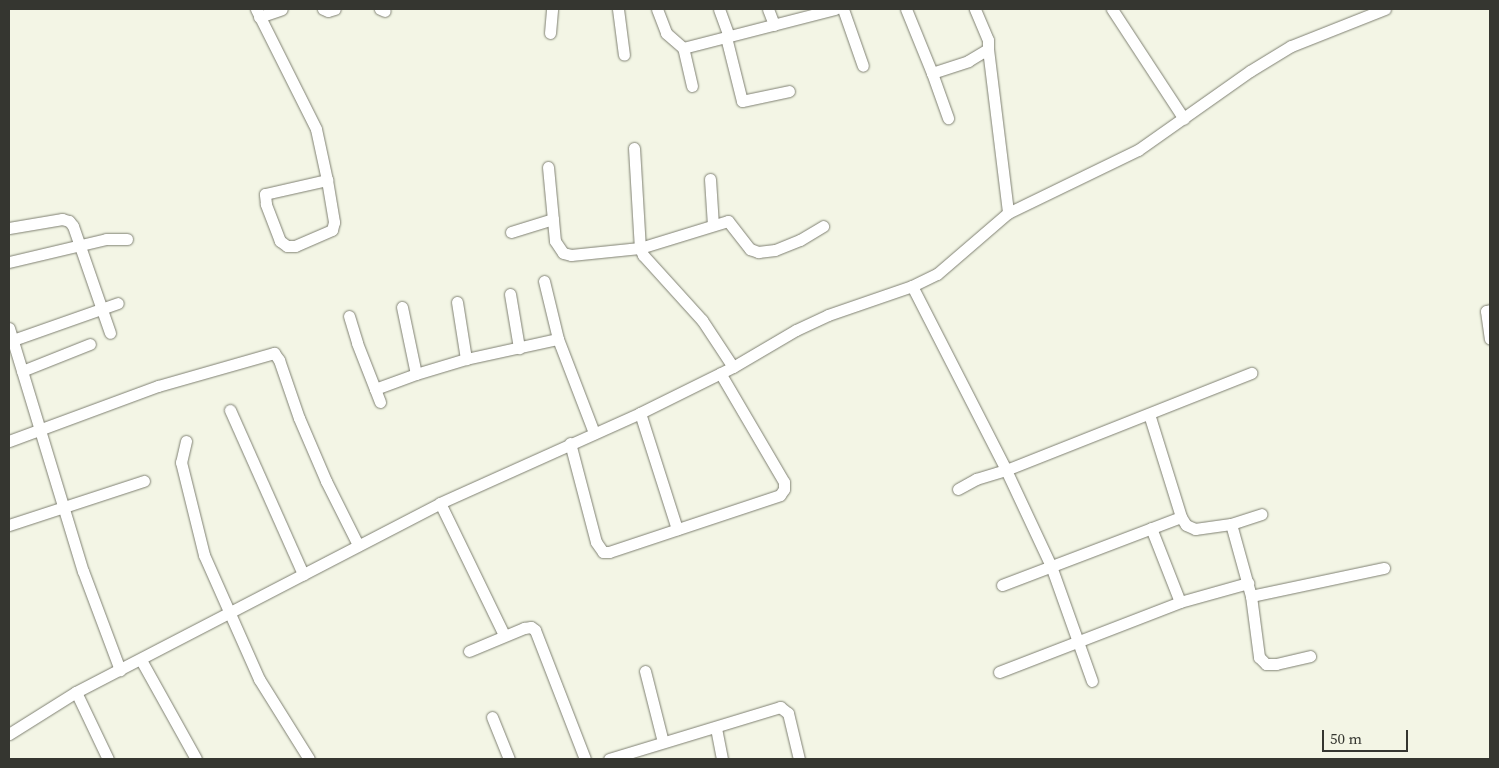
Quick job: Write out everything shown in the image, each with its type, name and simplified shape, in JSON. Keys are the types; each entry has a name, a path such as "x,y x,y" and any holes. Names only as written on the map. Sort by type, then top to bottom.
{"street":[{"path":"282,9 257,13 316,129 327,180 333,228 295,246 287,246 280,241 266,204 265,194 327,180"},
{"path":"323,9 328,11 335,9"},
{"path":"550,33 552,9"},
{"path":"618,9 624,55"},
{"path":"657,9 666,33 683,48 692,86"},
{"path":"719,9 742,101 789,91"},
{"path":"768,9 774,25"},
{"path":"683,48 835,9"},
{"path":"843,9 863,66"},
{"path":"906,9 948,118"},
{"path":"975,9 988,40 1008,213"},
{"path":"1112,9 1184,119"},
{"path":"9,734 76,692 141,660 440,503 640,413 733,367 796,330 828,315 912,286 937,274 1008,213 1138,150 1250,71 1291,46 1385,9"},
{"path":"932,73 968,61 988,49"},
{"path":"634,148 640,248 648,264 702,320 733,367"},
{"path":"548,167 554,241 563,253 587,255 640,248 728,221 750,249 758,252 775,250 800,240 824,226"},
{"path":"710,178 713,225"},
{"path":"9,228 62,219 73,226 110,333"},
{"path":"511,232 553,219"},
{"path":"9,262 106,239 127,239"},
{"path":"544,281 558,339 594,433"},
{"path":"912,286 1006,470 1051,566 1092,681"},
{"path":"510,294 519,348"},
{"path":"457,302 466,359"},
{"path":"13,340 118,303"},
{"path":"402,307 416,374"},
{"path":"1490,310 1486,311 1490,339"},
{"path":"349,316 356,344 380,402"},
{"path":"9,328 83,571 120,670"},
{"path":"375,389 466,359 558,339"},
{"path":"22,371 90,344"},
{"path":"9,440 158,386 274,353 279,360 326,481 358,545"},
{"path":"570,443 596,542 603,552 609,552 780,495 784,489 784,482 720,373"},
{"path":"958,490 976,479 1006,470 1251,373"},
{"path":"230,410 303,574"},
{"path":"640,413 677,529"},
{"path":"1149,414 1181,517 1186,525 1195,529 1231,524 1261,514"},
{"path":"186,440 181,462 204,555 259,679 309,759"},
{"path":"9,525 144,481"},
{"path":"440,503 504,635"},
{"path":"1002,585 1181,517"},
{"path":"1231,524 1251,596 1257,652 1262,662 1276,664 1310,656"},
{"path":"1151,528 1180,602"},
{"path":"1251,596 1384,568"},
{"path":"999,672 1076,640 1180,602 1248,583"},
{"path":"469,651 504,635 528,627 535,630 585,759"},
{"path":"141,660 196,759"},
{"path":"645,671 663,742"},
{"path":"76,692 108,759"},
{"path":"609,759 780,707 785,708 790,718 799,759"},
{"path":"492,717 509,759"},
{"path":"716,728 722,759"}]}
